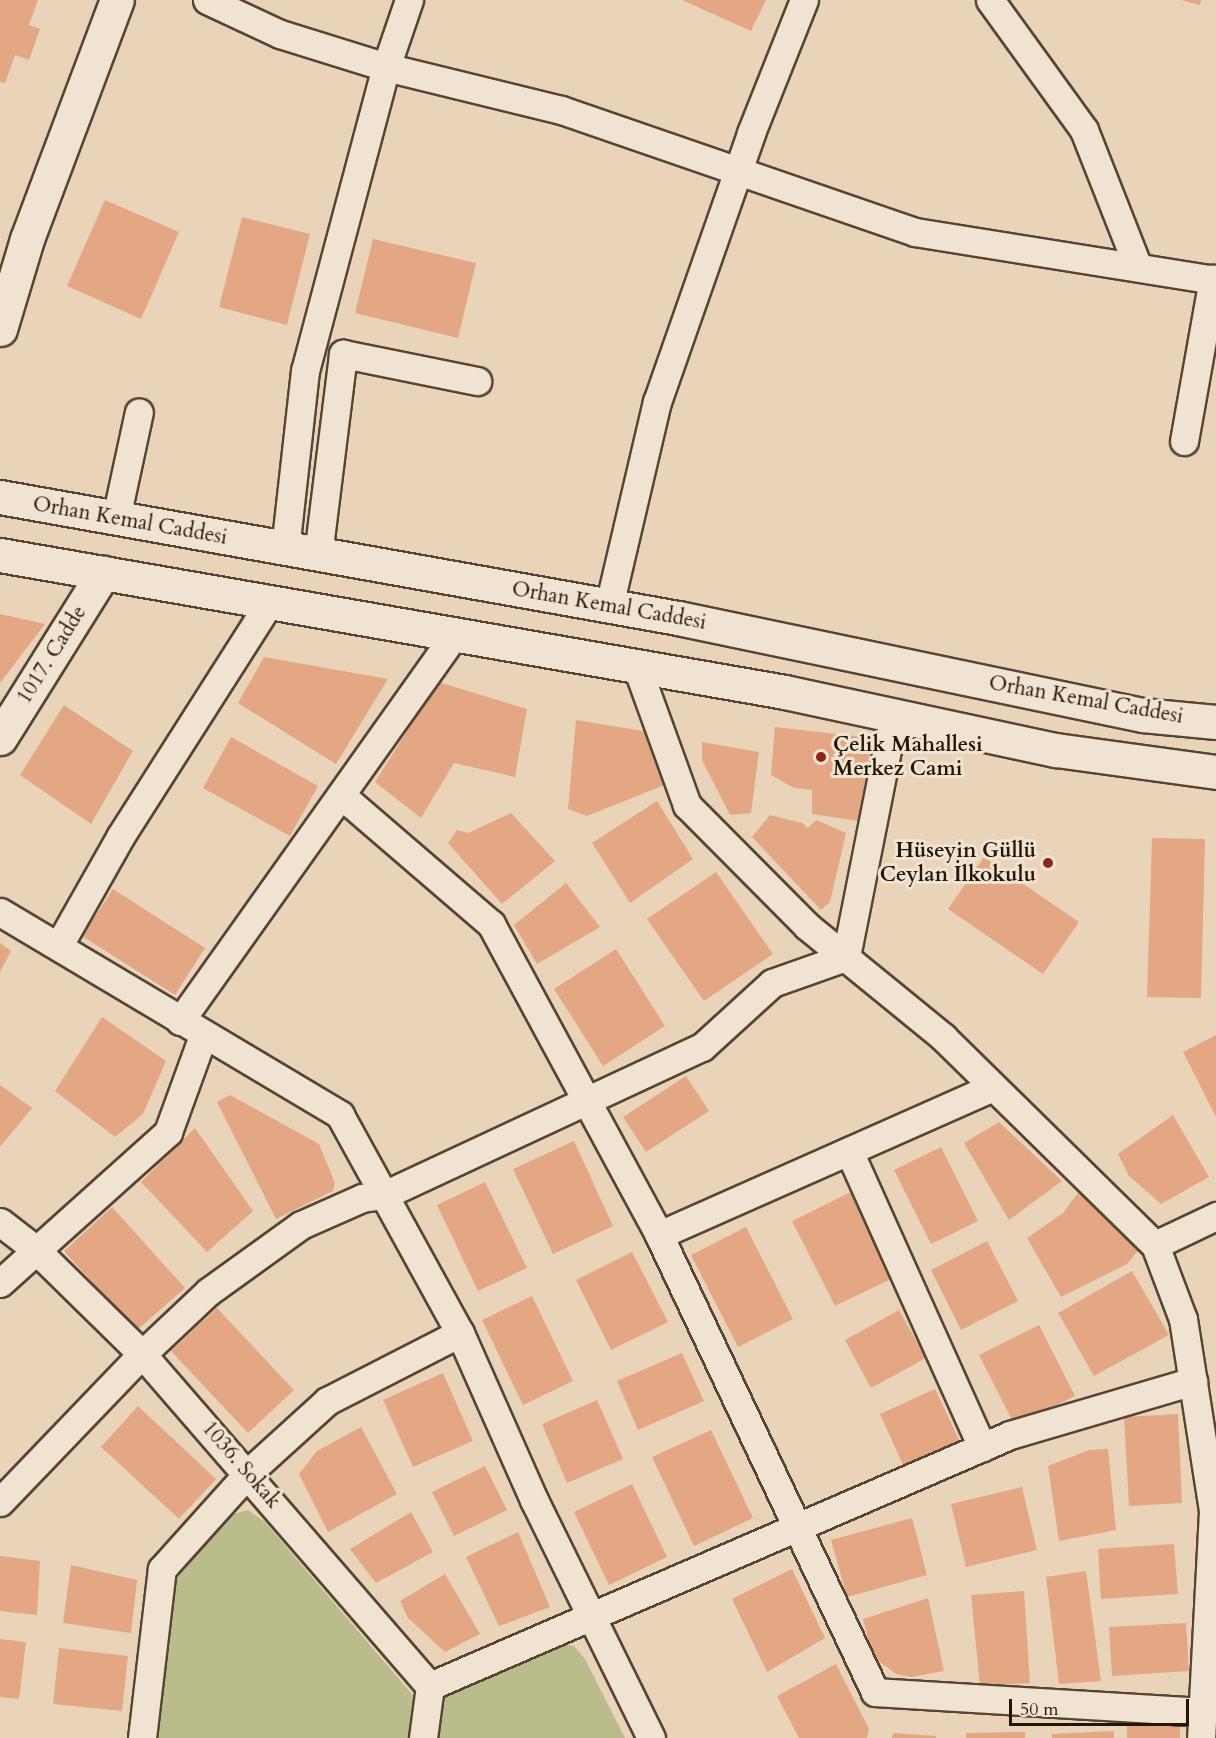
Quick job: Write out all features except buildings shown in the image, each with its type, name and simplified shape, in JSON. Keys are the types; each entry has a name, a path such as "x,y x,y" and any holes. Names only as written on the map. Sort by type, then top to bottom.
{"main road":[{"path":"0,328 27,239 117,0"},
{"name":"Orhan Kemal Caddesi","path":"0,497 609,606 1143,715 1216,722"},
{"path":"0,555 637,667 894,715 1056,750 1216,772"},
{"name":"1017. Cadde","path":"0,738 103,573"}],"street":[{"path":"207,0 280,33 386,67 561,110 915,232 1214,279 1184,441"},
{"path":"285,549 305,371 386,67 409,0"},
{"path":"609,606 657,402 738,170 804,0"},
{"path":"990,0 1084,130 1138,267"},
{"path":"318,555 343,354 477,381"},
{"path":"116,518 139,411"},
{"path":"59,945 120,837 269,603"},
{"path":"180,1021 454,636"},
{"path":"341,795 491,924 659,1235 875,1692 1202,1725 1215,1511 1183,1319 1155,1245 943,1037 807,926 687,806 637,667"},
{"path":"846,957 894,715"},
{"path":"0,912 59,945 203,1036 340,1114 460,1334 534,1500 651,1738"},
{"path":"0,1502 142,1354 208,1292 301,1225 362,1198 384,1195 702,1047 772,983 846,957"},
{"path":"0,1283 35,1249 168,1132 203,1036"},
{"path":"659,1235 993,1087"},
{"path":"849,1151 982,1447"},
{"path":"1155,1245 1216,1216"},
{"name":"1036. Sokak","path":"0,1222 35,1249 142,1354 248,1473 430,1686"},
{"path":"142,1738 162,1569 248,1473 327,1401 460,1334"},
{"path":"423,1738 430,1686 1010,1435 1193,1381"}],"green space":[{"path":"248,1510 265,1522 416,1699 411,1738 155,1738 176,1580 230,1515"},
{"path":"563,1644 574,1646 585,1659 625,1738 435,1738 440,1699"}],"place":[{"name":"Çelik Mahallesi Merkez Cami","path":"821,757"},
{"name":"Hüseyin Güllü Ceylan İlkokulu","path":"1048,863"}]}
